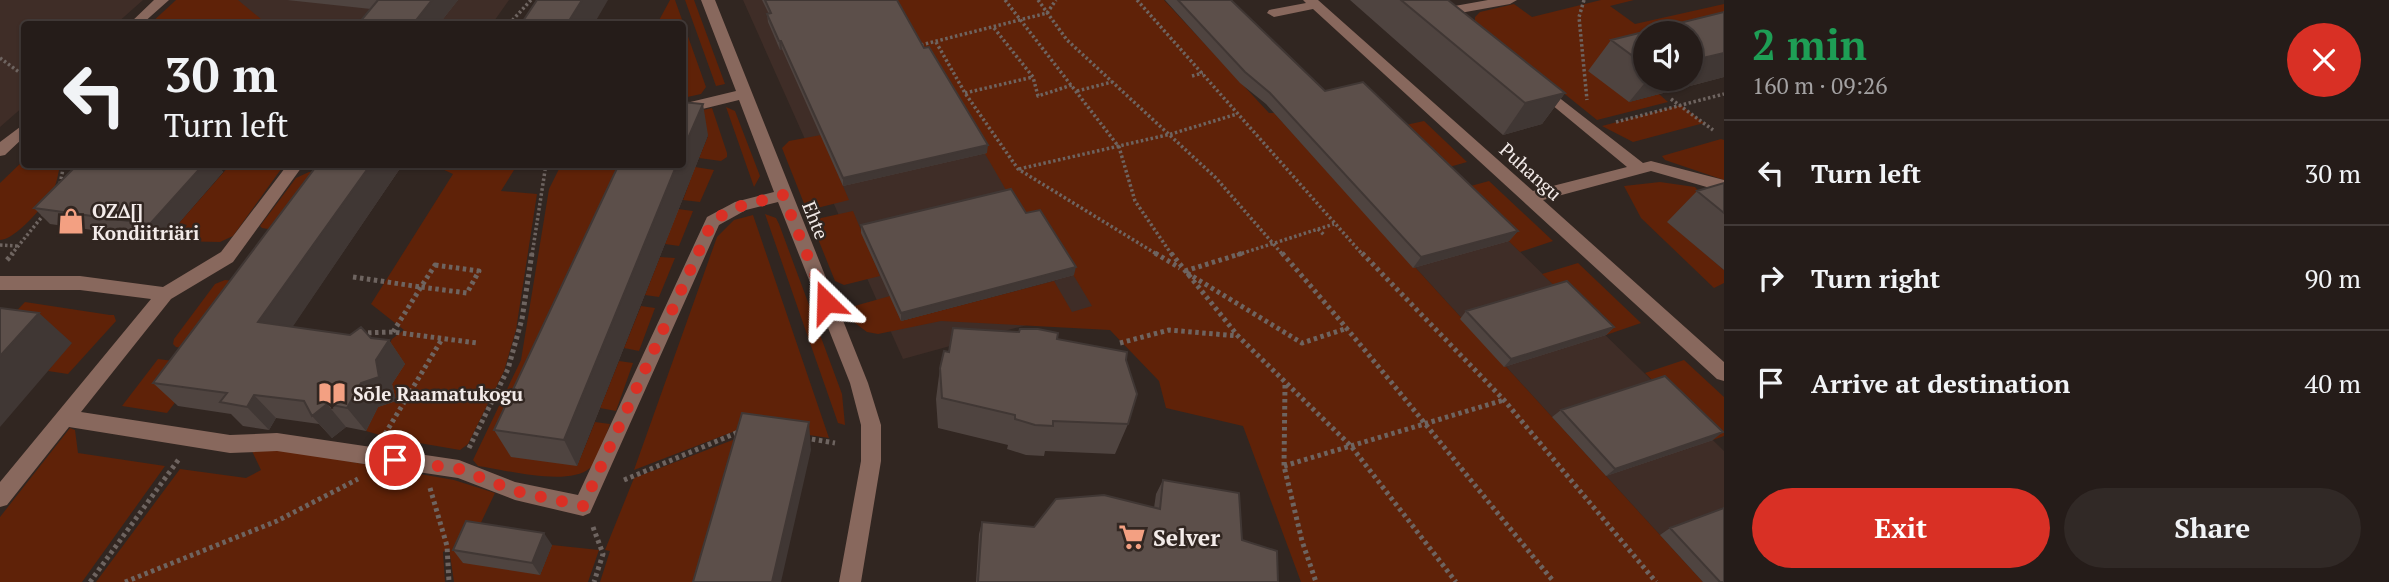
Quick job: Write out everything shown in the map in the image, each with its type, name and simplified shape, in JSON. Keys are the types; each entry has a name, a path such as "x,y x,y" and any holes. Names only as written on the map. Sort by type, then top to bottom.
{"street":[{"path":"138,21 162,0"},
{"name":"Ehte","path":"708,0 859,383 871,425 871,461 850,582"},
{"path":"1432,0 1454,16 1510,0"},
{"path":"1274,13 1313,2"},
{"name":"Puhangu","path":"1313,2 1724,373"},
{"path":"1529,79 1640,169"},
{"path":"686,108 744,94"},
{"path":"0,151 21,132"},
{"path":"1530,198 1651,166 1724,186"},
{"path":"0,498 165,294 226,257 294,168"},
{"path":"64,418 230,444 277,442 459,469 515,491 583,506 713,220 741,206 783,195"},
{"path":"4,274 165,294"}],"path":[{"path":"512,21 531,0"},
{"path":"1005,0 1119,147 1135,201 1184,271 1238,335 1351,446 1454,582"},
{"path":"1038,0 1068,40 1216,178 1348,328 1421,422 1555,582"},
{"path":"921,45 1047,13 1056,0"},
{"path":"1137,0 1334,224 1504,400 1656,582"},
{"path":"1584,0 1579,17 1589,129 1724,94"},
{"path":"994,28 1033,77 1038,96 1072,85"},
{"path":"936,42 965,93 1018,169 1302,343 1348,328"},
{"path":"0,58 21,74"},
{"path":"1192,76 1203,73"},
{"path":"965,93 1033,77"},
{"path":"1077,91 1113,82"},
{"path":"1671,99 1713,130"},
{"path":"1018,169 1171,134 1238,114"},
{"path":"56,194 63,168"},
{"path":"459,469 508,369 520,329 545,168"},
{"path":"4,274 7,258 52,205"},
{"path":"1184,271 1334,224"},
{"path":"1318,229 1325,236"},
{"path":"0,245 18,247"},
{"path":"352,277 421,286 467,293 480,271 435,265 421,286 393,332"},
{"path":"1120,343 1169,330 1238,335"},
{"path":"357,334 393,332 477,342"},
{"path":"372,456 442,339"},
{"path":"1285,384 1284,466 1302,541 1316,582"},
{"path":"1284,466 1421,422 1504,400"},
{"path":"622,481 748,428"},
{"path":"798,437 835,443"},
{"path":"90,582 194,438"},
{"path":"125,582 277,521 395,460"},
{"path":"423,464 447,546 449,582"},
{"path":"583,506 603,554 594,582"}],"shaded area":[{"path":"0,0 143,0 119,21 21,21 21,109 0,127"},
{"path":"176,0 238,0 263,21 153,21"},
{"path":"180,0 509,0 494,21 157,21"},
{"path":"670,0 675,0 682,21 659,21"},
{"path":"685,0 694,0 725,84 716,86"},
{"path":"743,0 926,0 1121,299 903,359"},
{"path":"892,0 1164,0 1269,113 1274,113 1703,582 1301,582 1243,426 1166,408 1159,381 1110,330 941,321 878,334 867,332 851,320 851,307 890,296 901,321 1054,281 1072,312 1092,306 1039,218 1024,221 928,55"},
{"path":"1601,0 1634,0 1610,6 1633,23 1633,85 1629,102 1659,94 1668,102 1597,120 1475,22 1475,17 1480,12 1514,4 1532,17"},
{"path":"1724,4 1724,37 1703,36 1703,21 1648,21"},
{"path":"686,31 706,87 701,94 686,97"},
{"path":"1681,105 1704,123 1633,142 1602,126"},
{"path":"726,107 735,111 760,176 754,187"},
{"path":"712,108 727,157 721,161 699,158 708,136 686,118 686,114"},
{"path":"1274,113 1509,241 1724,451 1724,582 1703,582"},
{"path":"1424,121 1467,162 1435,171 1392,128"},
{"path":"821,135 849,200 817,208 805,206 782,148 789,141"},
{"path":"1724,140 1724,180 1665,160 1662,156"},
{"path":"21,163 21,168 59,168 54,189 36,213 13,234 0,240 0,183"},
{"path":"695,167 714,170 700,202 683,200"},
{"path":"227,168 282,168 233,236 220,242 173,241 187,225 179,223"},
{"path":"440,168 515,168 501,191 537,194 516,330 504,371 468,444 460,450 390,438 366,431 379,405 394,396 383,357 392,339 404,330 371,304 453,174"},
{"path":"560,168 641,168 577,466 595,422 610,424 597,459 590,468 580,474 552,477 478,466 473,460 521,360 549,189"},
{"path":"309,172 341,177 299,234 262,228 260,226 296,178"},
{"path":"1489,181 1553,241 1520,252 1456,190"},
{"path":"1660,182 1695,187 1713,208 1668,222 1724,270 1724,283 1714,288 1641,218 1624,186"},
{"path":"678,209 693,211 679,246 665,244"},
{"path":"853,211 880,276 844,285 835,281 812,224 821,218"},
{"path":"765,214 776,218 779,224 842,394 845,425 838,423"},
{"path":"753,215 829,438 748,426 634,470 717,237 734,220"},
{"path":"660,257 675,258 659,297 645,295"},
{"path":"1578,263 1641,323 1606,335 1542,274"},
{"path":"225,280 262,284 212,353 176,347 173,344 174,339 215,284"},
{"path":"25,302 114,315 116,321 68,374 48,371 71,342 17,335 0,328"},
{"path":"641,306 655,308 639,351 624,348"},
{"path":"158,359 204,365 167,413 122,406"},
{"path":"1684,360 1724,397 1724,436 1713,440 1645,373"},
{"path":"619,361 633,363 616,411 600,408"},
{"path":"70,428 75,430 78,453 165,466 82,582 0,582 0,517"},
{"path":"743,436 708,582 600,582 610,551 605,550 634,478"},
{"path":"267,447 454,480 495,493 476,533 540,575 552,545 599,550 588,582 454,582 449,548 443,552 445,582 96,582 180,469 246,478 261,470 252,451"}],"building":[{"path":"378,0 432,0 415,21 360,21"},
{"path":"537,0 582,0 569,21 523,21"},
{"path":"765,0 897,0 924,48 929,47 988,145 843,178 767,14 771,13"},
{"path":"1178,0 1231,0 1325,91 1363,82 1518,231 1421,257 1270,93 1245,72"},
{"path":"1401,0 1448,0 1565,93 1525,103"},
{"path":"1724,12 1724,53 1703,58 1703,21 1688,21"},
{"path":"1633,35 1633,56 1611,40"},
{"path":"686,102 703,104 686,143"},
{"path":"74,168 200,168 150,224 34,208"},
{"path":"315,168 368,168 258,322 350,335 361,327 371,338 389,340 376,360 379,377 361,383 347,408 327,404 312,416 304,401 254,395 247,407 220,402 227,393 153,383"},
{"path":"617,168 675,168 564,440 494,430"},
{"path":"1724,183 1724,213 1697,191"},
{"path":"1011,189 1026,213 1040,210 1076,267 901,313 861,225"},
{"path":"1567,281 1614,327 1511,359 1466,311"},
{"path":"0,308 39,313 0,356"},
{"path":"953,328 1019,332 1020,329 1038,329 1058,333 1057,339 1127,352 1126,360 1137,394 1128,424 1053,421 1053,426 1035,425 1015,419 1015,415 942,398 940,368 944,351 949,352"},
{"path":"1665,376 1723,432 1615,469 1561,410"},
{"path":"742,413 809,422 772,582 693,582"},
{"name":"Selver","path":"1163,480 1239,493 1242,540 1277,551 1278,582 978,582 982,522 1034,527 1056,499 1104,495 1160,509"},
{"path":"1724,508 1724,582 1720,582 1670,528"},
{"path":"466,521 544,533 532,563 453,550"}],"place":[{"name":"OZ∆[] Kondiitriäri","path":"71,221"},
{"name":"Sõle Raamatukogu","path":"332,393"},
{"name":"Selver","path":"1132,537"}],"route":[{"path":"395,460 459,469 515,491 583,506 713,220 741,206 783,195 826,302"}]}
